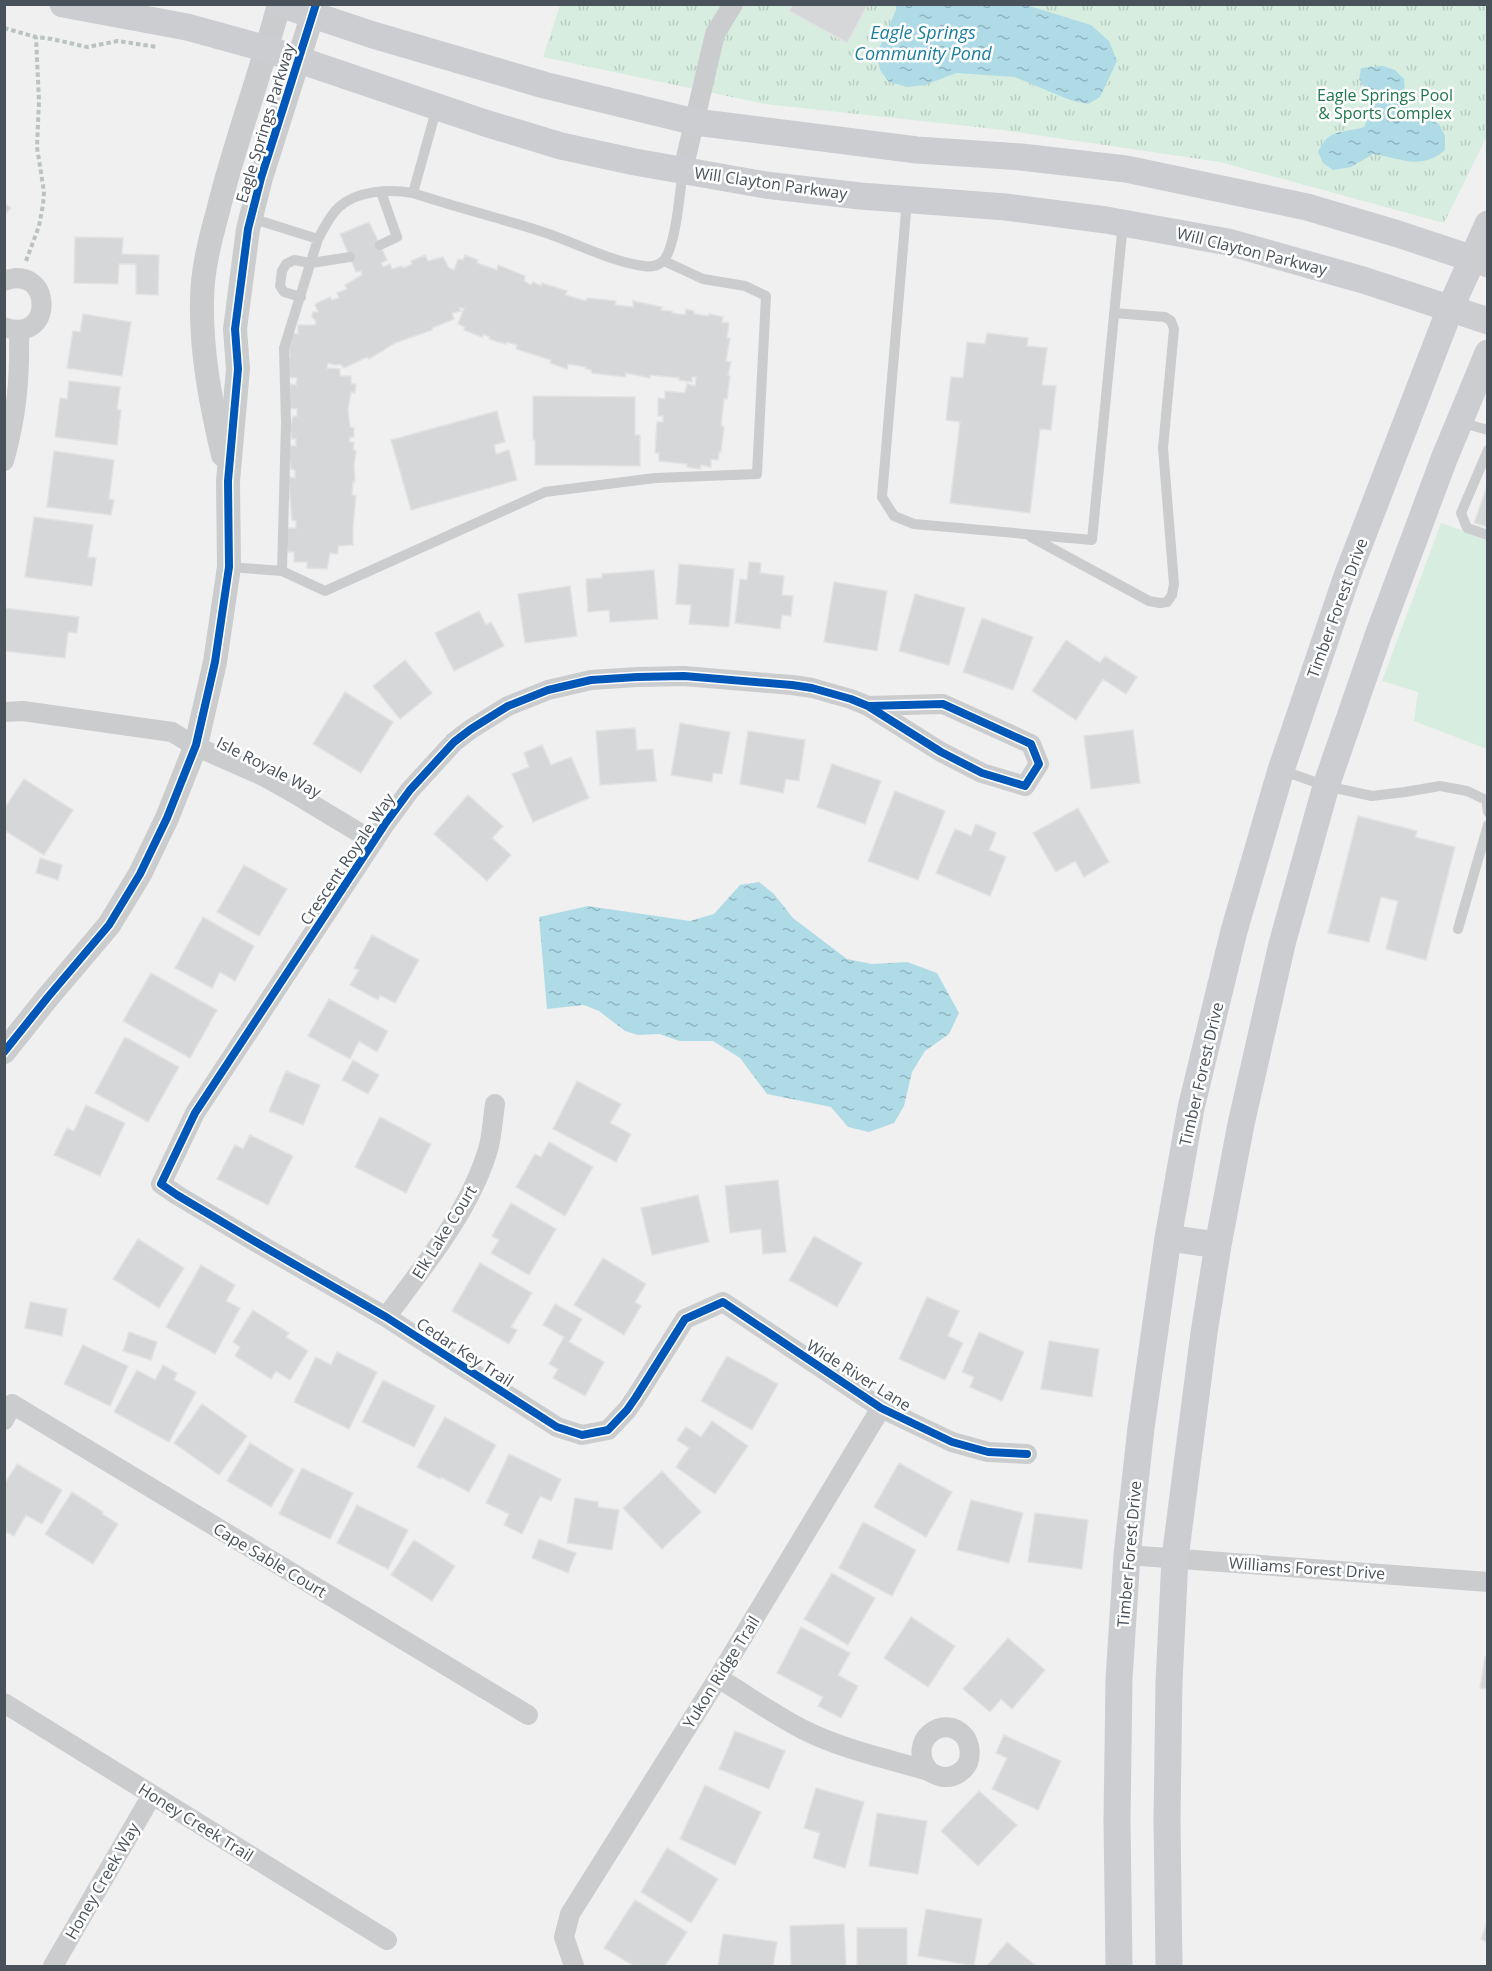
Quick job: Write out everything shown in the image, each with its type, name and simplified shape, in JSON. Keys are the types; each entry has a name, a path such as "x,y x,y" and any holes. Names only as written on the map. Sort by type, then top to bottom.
{"main road":[{"name":"Will Clayton Parkway","path":"63,4 186,27 267,49 485,123 561,146 635,162 765,185 1006,207 1123,223 1228,242 1363,280 1488,321"},
{"path":"279,4 314,10 544,85 695,122 905,149 1022,157 1125,169 1307,207 1480,261"},
{"name":"Timber Forest Drive","path":"1119,1966 1117,1820 1119,1679 1127,1555 1141,1428 1168,1238 1191,1108 1234,931 1281,770 1347,576 1450,309 1480,261 1488,224"},
{"path":"1170,1966 1167,1797 1169,1682 1175,1558 1204,1333 1241,1124 1282,944 1326,786 1379,633 1459,422 1488,353"},
{"path":"1168,1238 1218,1245"}],"street":[{"name":"Eagle Springs Parkway","path":"228,481 211,404 205,358 202,300 209,244 225,181 279,4"},
{"path":"683,170 715,34 733,4"},
{"name":"Eagle Springs Parkway","path":"4,1052 109,925 140,874 167,818 195,746 215,662 229,567 228,481 238,369 235,329 251,218 261,178 314,10"},
{"path":"4,461 13,430 20,377 12,328 28,327 36,322 43,306 38,288 31,282 14,280"},
{"name":"Crescent Royale Way","path":"161,1184 195,1113 373,841 410,790 454,742 471,729 508,705 548,690 603,679 660,676 706,677 772,682 812,688 851,699 868,706 941,752 982,773 1025,786 1039,764 1031,744 943,704 868,706"},
{"name":"Isle Royale Way","path":"4,712 23,711 172,732 195,746 281,786 373,841"},
{"name":"Elk Lake Court","path":"386,1317 432,1255 464,1204 489,1145 495,1104"},
{"name":"Cedar Key Trail","path":"161,1184 386,1317 550,1423 582,1435 608,1430 627,1410 685,1319 723,1302"},
{"name":"Wide River Lane","path":"723,1302 881,1408 952,1442 988,1452 1027,1454"},
{"name":"Yukon Ridge Trail","path":"573,1966 564,1937 570,1914 718,1678 881,1408"},
{"name":"Cape Sable Court","path":"8,1412 528,1715"},
{"name":"Williams Forest Drive","path":"1127,1555 1488,1582"},
{"path":"718,1678 818,1737 883,1759 928,1771"},
{"name":"Honey Creek Trail","path":"4,1703 387,1940"},
{"name":"Honey Creek Way","path":"53,1966 152,1795"}],"lane":[{"path":"413,193 437,106"},
{"path":"282,571 286,423 284,348 318,239 333,213 340,206 356,197 381,192 413,193 547,234 625,261 645,266 657,265 664,261 672,242 683,170"},
{"path":"380,245 397,237 381,192"},
{"path":"907,199 882,497 894,516 914,524 1092,540 1123,223"},
{"path":"251,218 318,239"},
{"path":"301,297 284,292 280,286 282,271 286,264 294,260 311,263 350,257"},
{"path":"229,567 282,571 325,591 545,492 655,478 757,474 766,296 745,286 703,279 664,261"},
{"path":"1026,534 1149,601 1167,602 1172,595 1174,584 1163,447 1174,329 1171,321 1165,317 1114,313"},
{"path":"1459,422 1488,430"},
{"path":"1488,450 1461,513 1467,528 1488,535"},
{"path":"1281,770 1326,786 1372,796 1440,786 1467,791 1485,800 1488,812"},
{"path":"1458,929 1488,825"}],"path":[{"path":"4,27 36,37 87,47 118,42 160,47"},
{"path":"14,280 25,264 39,226 43,205 44,192 38,147 39,101 36,37"}],"green space":[{"name":"Eagle Springs Pool & Sports Complex","path":"560,5 1487,5 1487,136 1444,223 1220,162 995,129 765,104 543,57"},
{"path":"1441,523 1487,539 1487,749 1414,721 1418,692 1382,681"}],"water":[{"name":"Eagle Springs Community Pond","path":"896,5 1026,5 1091,25 1109,41 1117,61 1100,97 1088,104 1070,100 1015,77 956,73 925,85 907,87 889,82 880,70 877,53 896,10"},
{"path":"1383,66 1395,70 1404,79 1405,97 1410,113 1439,124 1445,136 1445,150 1428,160 1419,162 1373,154 1351,167 1333,170 1323,163 1318,152 1322,144 1332,135 1364,127 1375,103 1359,79 1361,68"},
{"path":"759,882 774,894 793,918 847,959 872,964 907,962 937,973 959,1013 949,1034 925,1051 912,1072 904,1106 894,1123 869,1132 848,1127 831,1107 767,1094 740,1058 713,1041 680,1041 659,1034 638,1035 625,1031 599,1011 584,1005 547,1009 539,917 588,906 690,921 714,914 740,885"}],"building":[{"path":"793,4 868,4 847,43 789,11"},
{"path":"4,203 11,208 4,215"},
{"path":"369,222 387,260 381,263 383,267 390,264 392,269 402,266 403,268 412,264 411,261 425,255 428,261 443,257 449,268 454,270 458,259 463,260 465,255 478,260 477,263 497,270 498,265 525,276 524,281 531,285 533,282 541,286 542,283 567,291 565,295 586,301 587,298 616,301 615,305 633,307 633,301 662,307 661,310 672,311 672,313 685,315 686,309 694,311 694,314 723,317 722,322 729,323 727,338 730,338 726,361 731,362 727,399 724,399 721,426 724,427 718,460 711,459 711,467 701,465 700,469 687,467 687,464 659,461 659,453 655,453 657,422 663,422 663,416 658,416 658,398 665,399 665,391 685,393 687,384 695,386 696,377 692,377 692,382 679,380 679,378 650,375 650,378 626,373 625,377 592,373 591,370 585,369 586,367 568,364 567,369 550,363 551,360 516,349 517,345 507,342 506,344 489,339 490,337 483,334 482,337 464,330 465,327 458,324 464,308 459,308 461,311 452,313 454,319 432,330 395,343 369,359 367,357 344,368 340,364 328,363 327,368 340,369 340,376 351,376 351,384 356,384 355,393 351,392 348,409 350,427 354,428 354,437 350,437 349,442 354,442 353,450 356,451 355,482 353,482 352,495 356,496 353,545 338,546 338,554 330,553 327,569 307,568 307,562 294,562 294,552 288,552 285,539 287,528 296,528 296,521 292,520 288,477 295,478 295,470 291,469 289,459 289,446 296,446 296,439 292,439 290,427 293,416 297,416 297,409 289,408 290,384 296,385 297,378 286,377 286,356 290,357 288,346 291,333 298,334 298,325 315,325 316,321 312,317 313,312 318,312 315,305 317,303 330,297 332,300 339,298 337,293 347,289 345,285 362,275 361,271 356,272 340,234"},
{"path":"75,237 123,238 122,254 159,255 158,295 136,294 136,264 119,264 118,284 74,283"},
{"path":"83,314 131,322 122,376 67,368 73,331 80,332"},
{"path":"987,333 1028,338 1027,346 1047,348 1042,385 1056,386 1051,430 1040,429 1030,513 950,503 960,422 946,420 951,377 963,378 967,342 985,344"},
{"path":"69,381 120,387 117,410 121,410 117,445 55,437 60,398 67,399"},
{"path":"533,396 635,397 635,435 640,435 640,466 535,465"},
{"path":"497,411 505,442 494,445 496,454 509,450 517,480 411,510 391,440"},
{"path":"54,451 114,460 109,499 114,500 111,515 47,507"},
{"path":"1488,484 1488,527 1474,523"},
{"path":"34,517 93,525 88,557 96,558 92,586 25,577"},
{"path":"749,562 761,563 760,573 784,576 782,595 793,596 791,616 782,615 780,629 735,623 740,579 747,580"},
{"path":"679,564 734,569 729,627 689,624 691,605 676,604"},
{"path":"654,570 658,619 610,622 609,610 588,612 586,579 602,578 602,574"},
{"path":"834,582 887,591 877,651 824,642"},
{"path":"570,586 577,636 525,643 518,594"},
{"path":"915,594 965,608 949,665 899,651"},
{"path":"4,608 79,617 77,633 68,632 65,658 4,651"},
{"path":"479,611 486,625 491,622 504,646 454,671 435,633"},
{"path":"982,618 1033,637 1013,690 963,672"},
{"path":"1066,640 1100,663 1105,656 1137,677 1126,694 1103,679 1076,720 1032,691"},
{"path":"405,660 432,693 400,719 373,686"},
{"path":"345,692 393,722 361,773 313,744"},
{"path":"680,723 730,732 722,774 713,773 712,782 671,775"},
{"path":"635,728 637,750 653,749 656,781 600,785 596,731"},
{"path":"1133,730 1140,783 1091,789 1084,736"},
{"path":"748,731 805,740 799,781 786,779 783,793 740,784"},
{"path":"542,745 551,765 571,757 589,798 533,822 512,774 529,767 524,753"},
{"path":"832,764 881,781 865,824 817,807"},
{"path":"24,779 73,810 44,855 4,830 4,809"},
{"path":"895,791 945,811 918,880 868,861"},
{"path":"468,795 503,826 492,838 511,855 487,881 434,834"},
{"path":"1078,808 1109,862 1084,877 1075,861 1056,872 1033,833"},
{"path":"1358,816 1417,831 1415,837 1455,847 1426,960 1386,949 1398,901 1381,897 1369,942 1328,933"},
{"path":"976,824 996,833 989,850 1006,857 990,896 936,873 955,829 971,836"},
{"path":"40,858 62,865 58,880 36,873"},
{"path":"244,865 287,889 259,936 217,912"},
{"path":"203,917 254,946 235,981 220,972 212,988 175,968"},
{"path":"372,935 419,960 395,1003 380,995 378,1000 350,985 359,970 354,968"},
{"path":"151,973 217,1010 190,1058 123,1021"},
{"path":"329,999 388,1031 377,1052 359,1041 350,1059 308,1036"},
{"path":"125,1037 179,1067 148,1122 95,1093"},
{"path":"353,1060 379,1075 368,1094 342,1080"},
{"path":"286,1071 320,1085 303,1125 269,1111"},
{"path":"577,1081 621,1104 610,1123 631,1134 616,1162 553,1129"},
{"path":"86,1105 125,1123 100,1176 54,1155 67,1128 74,1131"},
{"path":"380,1117 431,1144 406,1193 355,1167"},
{"path":"250,1135 293,1156 268,1205 217,1179 235,1145 243,1149"},
{"path":"549,1142 593,1167 565,1216 516,1187 535,1154 541,1157"},
{"path":"778,1180 786,1252 763,1254 761,1229 730,1233 725,1186"},
{"path":"698,1195 709,1242 652,1255 641,1208"},
{"path":"511,1203 556,1229 529,1275 491,1253 499,1240 492,1236"},
{"path":"814,1236 862,1263 837,1307 789,1280"},
{"path":"138,1239 184,1268 159,1308 113,1279"},
{"path":"603,1258 646,1284 635,1302 641,1306 624,1335 574,1305"},
{"path":"480,1263 532,1293 511,1327 517,1330 509,1344 452,1311"},
{"path":"201,1265 235,1285 226,1301 240,1308 215,1354 166,1327"},
{"path":"927,1297 959,1311 948,1336 963,1343 945,1380 899,1359"},
{"path":"30,1302 67,1309 62,1336 25,1328"},
{"path":"555,1304 582,1319 569,1342 604,1362 585,1396 553,1378 558,1369 549,1364 564,1337 543,1325"},
{"path":"253,1310 289,1333 286,1337 308,1351 290,1380 276,1371 271,1379 235,1356 240,1347 233,1342"},
{"path":"129,1332 157,1342 151,1360 123,1351"},
{"path":"979,1332 1024,1352 1002,1401 970,1387 974,1377 962,1372"},
{"path":"1049,1341 1099,1349 1092,1397 1041,1389"},
{"path":"83,1345 128,1366 110,1406 64,1384"},
{"path":"337,1352 377,1372 349,1429 294,1402 316,1357 331,1365"},
{"path":"727,1356 778,1384 752,1430 701,1401"},
{"path":"163,1365 177,1373 174,1380 196,1392 169,1442 114,1412 137,1370 155,1380"},
{"path":"383,1380 435,1406 414,1447 362,1422"},
{"path":"202,1404 247,1436 219,1475 174,1443"},
{"path":"445,1417 496,1445 469,1492 417,1467"},
{"path":"712,1421 748,1446 715,1494 676,1467 689,1448 677,1440 686,1427 701,1437"},
{"path":"250,1443 294,1470 271,1507 227,1481"},
{"path":"509,1454 561,1479 551,1501 540,1496 522,1534 504,1525 509,1514 486,1503"},
{"path":"899,1463 952,1492 926,1537 874,1507"},
{"path":"17,1464 62,1490 42,1524 26,1515 14,1536 4,1531 4,1485"},
{"path":"302,1468 353,1493 330,1539 279,1514"},
{"path":"662,1471 701,1512 662,1549 623,1508"},
{"path":"72,1492 118,1524 93,1564 45,1534"},
{"path":"575,1498 598,1502 598,1507 619,1510 612,1550 567,1543"},
{"path":"971,1500 1023,1513 1009,1563 957,1550"},
{"path":"357,1505 408,1530 388,1569 337,1543"},
{"path":"1035,1513 1088,1520 1082,1569 1028,1562"},
{"path":"863,1522 916,1550 892,1596 839,1568"},
{"path":"539,1539 576,1553 568,1573 532,1558"},
{"path":"414,1540 455,1566 432,1601 391,1575"},
{"path":"832,1573 875,1598 848,1645 804,1619"},
{"path":"911,1617 955,1646 928,1687 884,1658"},
{"path":"801,1627 850,1653 838,1675 858,1686 841,1718 818,1706 823,1697 777,1673"},
{"path":"1008,1638 1045,1670 1012,1709 1001,1699 990,1712 963,1689"},
{"path":"1485,1657 1488,1657 1488,1689 1480,1688"},
{"path":"735,1731 785,1751 769,1789 719,1769"},
{"path":"1004,1735 1061,1761 1038,1810 992,1789 1007,1758 996,1753"},
{"path":"705,1785 761,1812 735,1865 680,1839"},
{"path":"816,1788 864,1802 845,1868 813,1858 820,1833 804,1828"},
{"path":"979,1791 1017,1825 978,1866 941,1831"},
{"path":"877,1813 927,1821 918,1874 869,1866"},
{"path":"667,1848 718,1879 691,1923 641,1892"},
{"path":"635,1900 687,1932 665,1966 634,1966 604,1948"},
{"path":"926,1909 982,1919 974,1966 918,1956"},
{"path":"1488,1920 1488,1942 1481,1939"},
{"path":"844,1924 846,1966 791,1966 790,1926"},
{"path":"857,1928 907,1928 907,1966 857,1966"},
{"path":"723,1934 777,1942 773,1966 718,1966"},
{"path":"1007,1942 1036,1966 987,1966"}],"cycle path":[{"path":"4,1052 109,925 140,874 167,818 196,745 215,662 229,567 228,481 238,369 235,329 248,229 261,178 316,4"},
{"path":"868,706 943,704 1031,744 1039,764 1025,786 982,773 941,752 868,706 851,699 792,685 684,676 591,680 548,690 508,706 471,729 454,742 410,790 385,824 195,1113 161,1184 386,1317 557,1427 582,1435 608,1430 627,1410 685,1319 723,1302 881,1408 952,1442 988,1452 1027,1454"}]}
